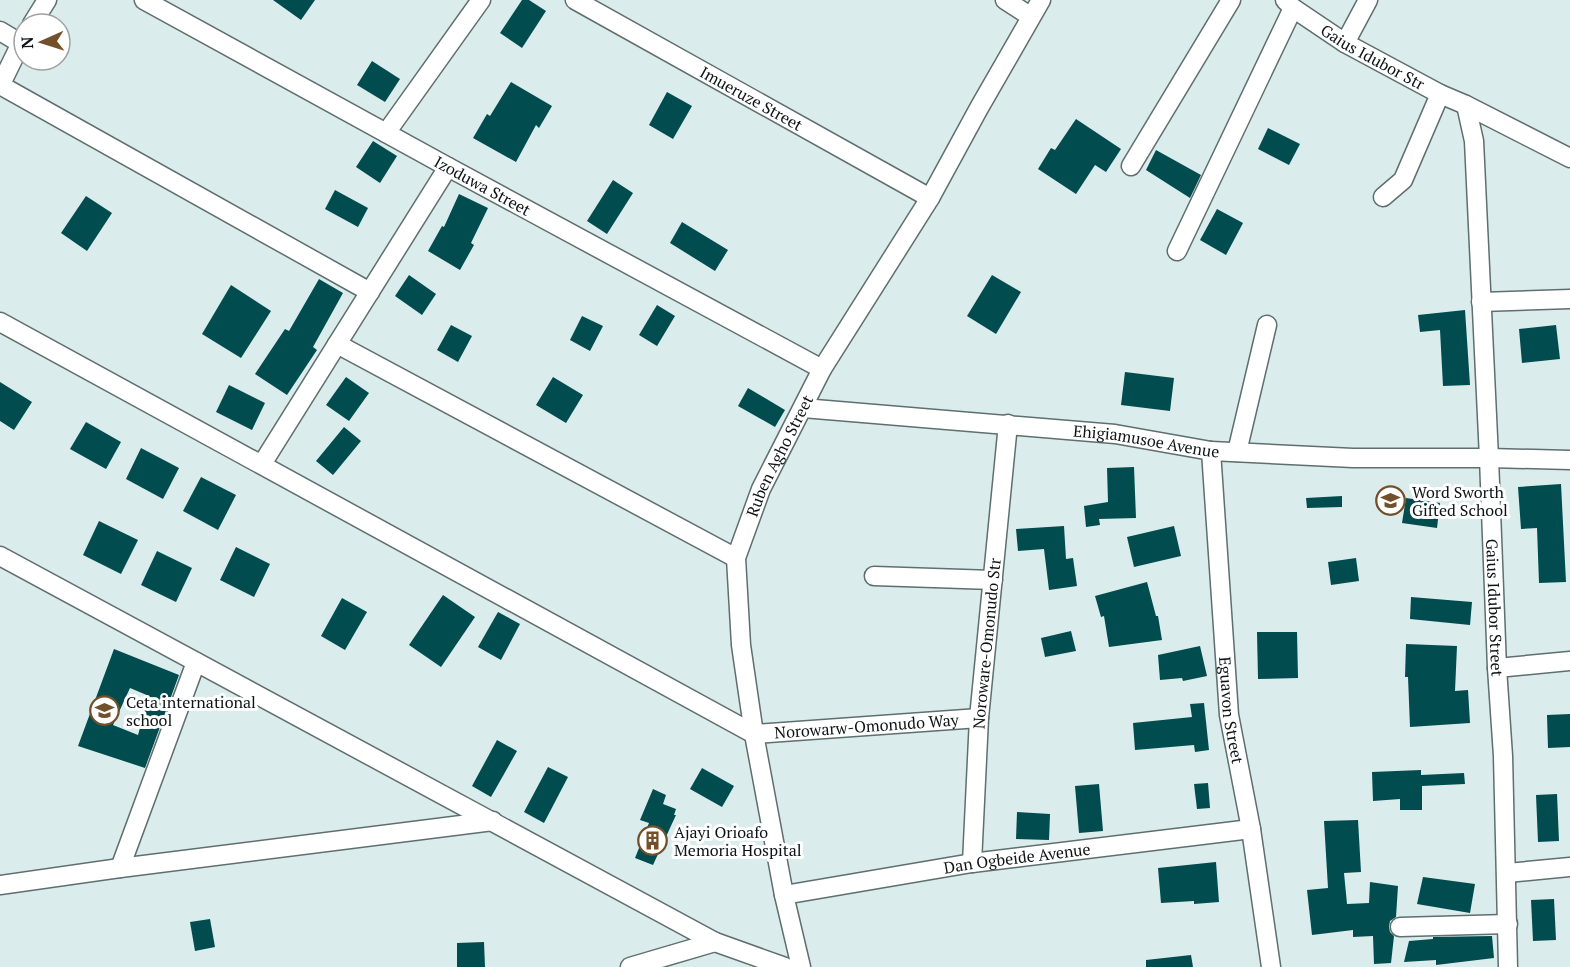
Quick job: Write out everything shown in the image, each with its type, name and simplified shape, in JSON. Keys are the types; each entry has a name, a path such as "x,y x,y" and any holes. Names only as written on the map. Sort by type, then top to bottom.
{"street":[{"name":"Izoduwa Street","path":"144,0 822,369"},
{"path":"386,133 481,0"},
{"name":"Imueruze Street","path":"575,0 930,198"},
{"path":"1005,0 1030,16"},
{"name":"Ruben Agho Street","path":"801,967 784,895 754,734 741,645 736,558 762,489 822,369 930,198 1041,0"},
{"path":"1131,166 1231,0"},
{"path":"1345,43 1368,0"},
{"path":"1177,251 1289,4"},
{"name":"Gaius Idubor Str","path":"1289,4 1345,43 1440,94 1570,158"},
{"path":"12,60 0,85 370,292"},
{"path":"1383,197 1403,180 1440,94"},
{"name":"Gaius Idubor Street","path":"1466,105 1474,141 1497,668 1503,756 1508,967"},
{"path":"262,464 448,167"},
{"path":"1481,302 1570,299"},
{"path":"0,322 754,734"},
{"path":"1237,452 1267,325"},
{"path":"338,345 736,558"},
{"name":"Ehigiamusoe Avenue","path":"803,408 1115,434 1210,451 1353,458 1570,459"},
{"name":"Noroware-Omonudo Str","path":"972,863 979,718 1008,424"},
{"name":"Eguavon Street","path":"1210,451 1229,715 1251,829 1271,967"},
{"path":"0,556 715,942 785,967"},
{"path":"874,576 993,580"},
{"path":"1497,668 1570,661"},
{"path":"120,868 196,662"},
{"name":"Norowarw-Omonudo Way","path":"754,734 979,718"},
{"path":"0,885 493,821"},
{"name":"Dan Ogbeide Avenue","path":"784,895 972,863 1251,829"},
{"path":"1507,873 1570,867"},
{"path":"1400,927 1508,924"},
{"path":"630,967 715,942"}],"building":[{"path":"273,0 315,0 301,20"},
{"path":"522,0 529,0 546,11 522,48 500,33"},
{"path":"372,61 400,79 385,102 357,85"},
{"path":"511,82 552,106 539,128 536,125 516,162 473,138 487,114 490,116"},
{"path":"667,92 692,106 673,139 649,125"},
{"path":"1076,119 1121,149 1106,172 1095,165 1076,194 1038,169 1051,148 1055,150"},
{"path":"1268,128 1300,144 1289,165 1258,149"},
{"path":"373,141 397,156 380,183 356,167"},
{"path":"1156,150 1201,175 1190,198 1146,170"},
{"path":"613,180 633,193 607,234 587,221"},
{"path":"335,190 368,208 358,227 325,209"},
{"path":"459,194 488,208 471,243 474,245 460,270 428,251 442,226 444,227"},
{"path":"86,196 112,213 87,251 61,233"},
{"path":"1217,209 1243,223 1226,255 1200,240"},
{"path":"682,222 728,250 715,271 670,243"},
{"path":"409,275 436,294 422,315 395,296"},
{"path":"992,275 1021,292 996,334 967,316"},
{"path":"319,279 343,293 313,347 317,350 287,395 255,374 285,329 289,331"},
{"path":"231,285 271,311 241,358 202,334"},
{"path":"657,305 675,316 657,346 639,335"},
{"path":"1465,310 1470,385 1443,386 1440,330 1420,332 1418,315"},
{"path":"582,316 603,326 590,351 570,340"},
{"path":"451,325 472,336 458,362 437,350"},
{"path":"1556,325 1560,359 1522,363 1519,329"},
{"path":"1125,372 1174,378 1170,411 1121,405"},
{"path":"346,377 369,393 349,421 326,405"},
{"path":"553,377 583,395 566,423 536,405"},
{"path":"0,382 32,402 14,430 0,421"},
{"path":"229,385 265,403 252,430 216,412"},
{"path":"748,388 785,410 775,427 738,406"},
{"path":"86,422 121,442 106,469 70,449"},
{"path":"344,427 361,441 333,475 316,461"},
{"path":"141,448 179,468 163,499 126,479"},
{"path":"1134,467 1136,518 1099,519 1100,525 1086,527 1084,506 1108,502 1107,468"},
{"path":"201,477 236,495 218,530 183,511"},
{"path":"1561,484 1566,582 1539,583 1537,528 1521,529 1518,487"},
{"path":"1342,496 1342,507 1307,508 1306,498"},
{"path":"1406,498 1440,503 1437,528 1402,523"},
{"path":"99,521 138,540 121,574 83,555"},
{"path":"1064,526 1066,559 1073,558 1077,586 1049,590 1044,549 1018,551 1016,529"},
{"path":"1174,526 1181,556 1134,567 1127,537"},
{"path":"236,547 270,564 254,597 220,580"},
{"path":"157,551 192,568 176,602 141,585"},
{"path":"1356,558 1359,581 1331,585 1328,562"},
{"path":"1147,582 1156,616 1158,616 1162,640 1109,647 1104,616 1101,617 1095,596"},
{"path":"443,595 475,617 441,667 409,645"},
{"path":"1411,597 1472,602 1470,625 1410,619"},
{"path":"342,598 367,612 345,650 321,636"},
{"path":"498,612 520,624 501,660 478,647"},
{"path":"1071,631 1076,651 1045,657 1041,638"},
{"path":"1257,632 1297,632 1298,678 1258,679"},
{"path":"1406,644 1457,646 1455,691 1468,690 1470,723 1410,727 1408,677 1405,677"},
{"path":"1200,646 1207,676 1183,681 1182,678 1160,680 1158,655"},
{"name":"Ceta international school","path":"114,649 179,675 145,768 78,746","holes":["130,688 149,696 138,735 113,725"]},
{"path":"1204,703 1209,750 1195,752 1194,745 1135,750 1133,723 1192,717 1190,704"},
{"path":"1570,714 1570,747 1548,748 1547,715"},
{"path":"497,740 517,751 491,797 472,786"},
{"path":"548,767 568,777 544,823 524,812"},
{"path":"702,768 734,786 722,807 690,789"},
{"path":"1421,770 1421,775 1464,773 1465,784 1422,786 1422,810 1400,810 1400,799 1373,801 1372,772"},
{"path":"1208,783 1210,808 1197,809 1194,784"},
{"path":"1099,784 1103,831 1079,833 1075,786"},
{"name":"Ajayi Orioafo Memoria Hospital","path":"653,789 666,795 663,804 676,809 674,815 676,815 653,865 635,858 649,823 640,820"},
{"path":"1557,794 1559,841 1538,842 1536,795"},
{"path":"1017,812 1050,814 1049,840 1016,839"},
{"path":"1358,820 1361,872 1344,873 1347,904 1369,903 1370,882 1398,886 1396,917 1390,921 1389,927 1394,936 1391,963 1374,964 1373,936 1353,937 1353,930 1312,935 1307,890 1328,888 1324,821"},
{"path":"1216,862 1219,902 1161,903 1158,868"},
{"path":"1423,877 1475,884 1470,913 1417,904"},
{"path":"1554,899 1556,940 1533,941 1531,900"},
{"path":"210,919 215,947 195,951 190,922"},
{"path":"1492,936 1494,958 1436,965 1436,960 1404,962 1409,941 1433,939 1433,937"},
{"path":"484,942 485,967 457,967 457,943"},
{"path":"1191,955 1193,967 1146,967 1146,960"}],"place":[{"name":"Word Sworth Gifted School","path":"1391,501"},
{"name":"Ceta international school","path":"105,711"},
{"name":"Ajayi Orioafo Memoria Hospital","path":"653,841"}]}
